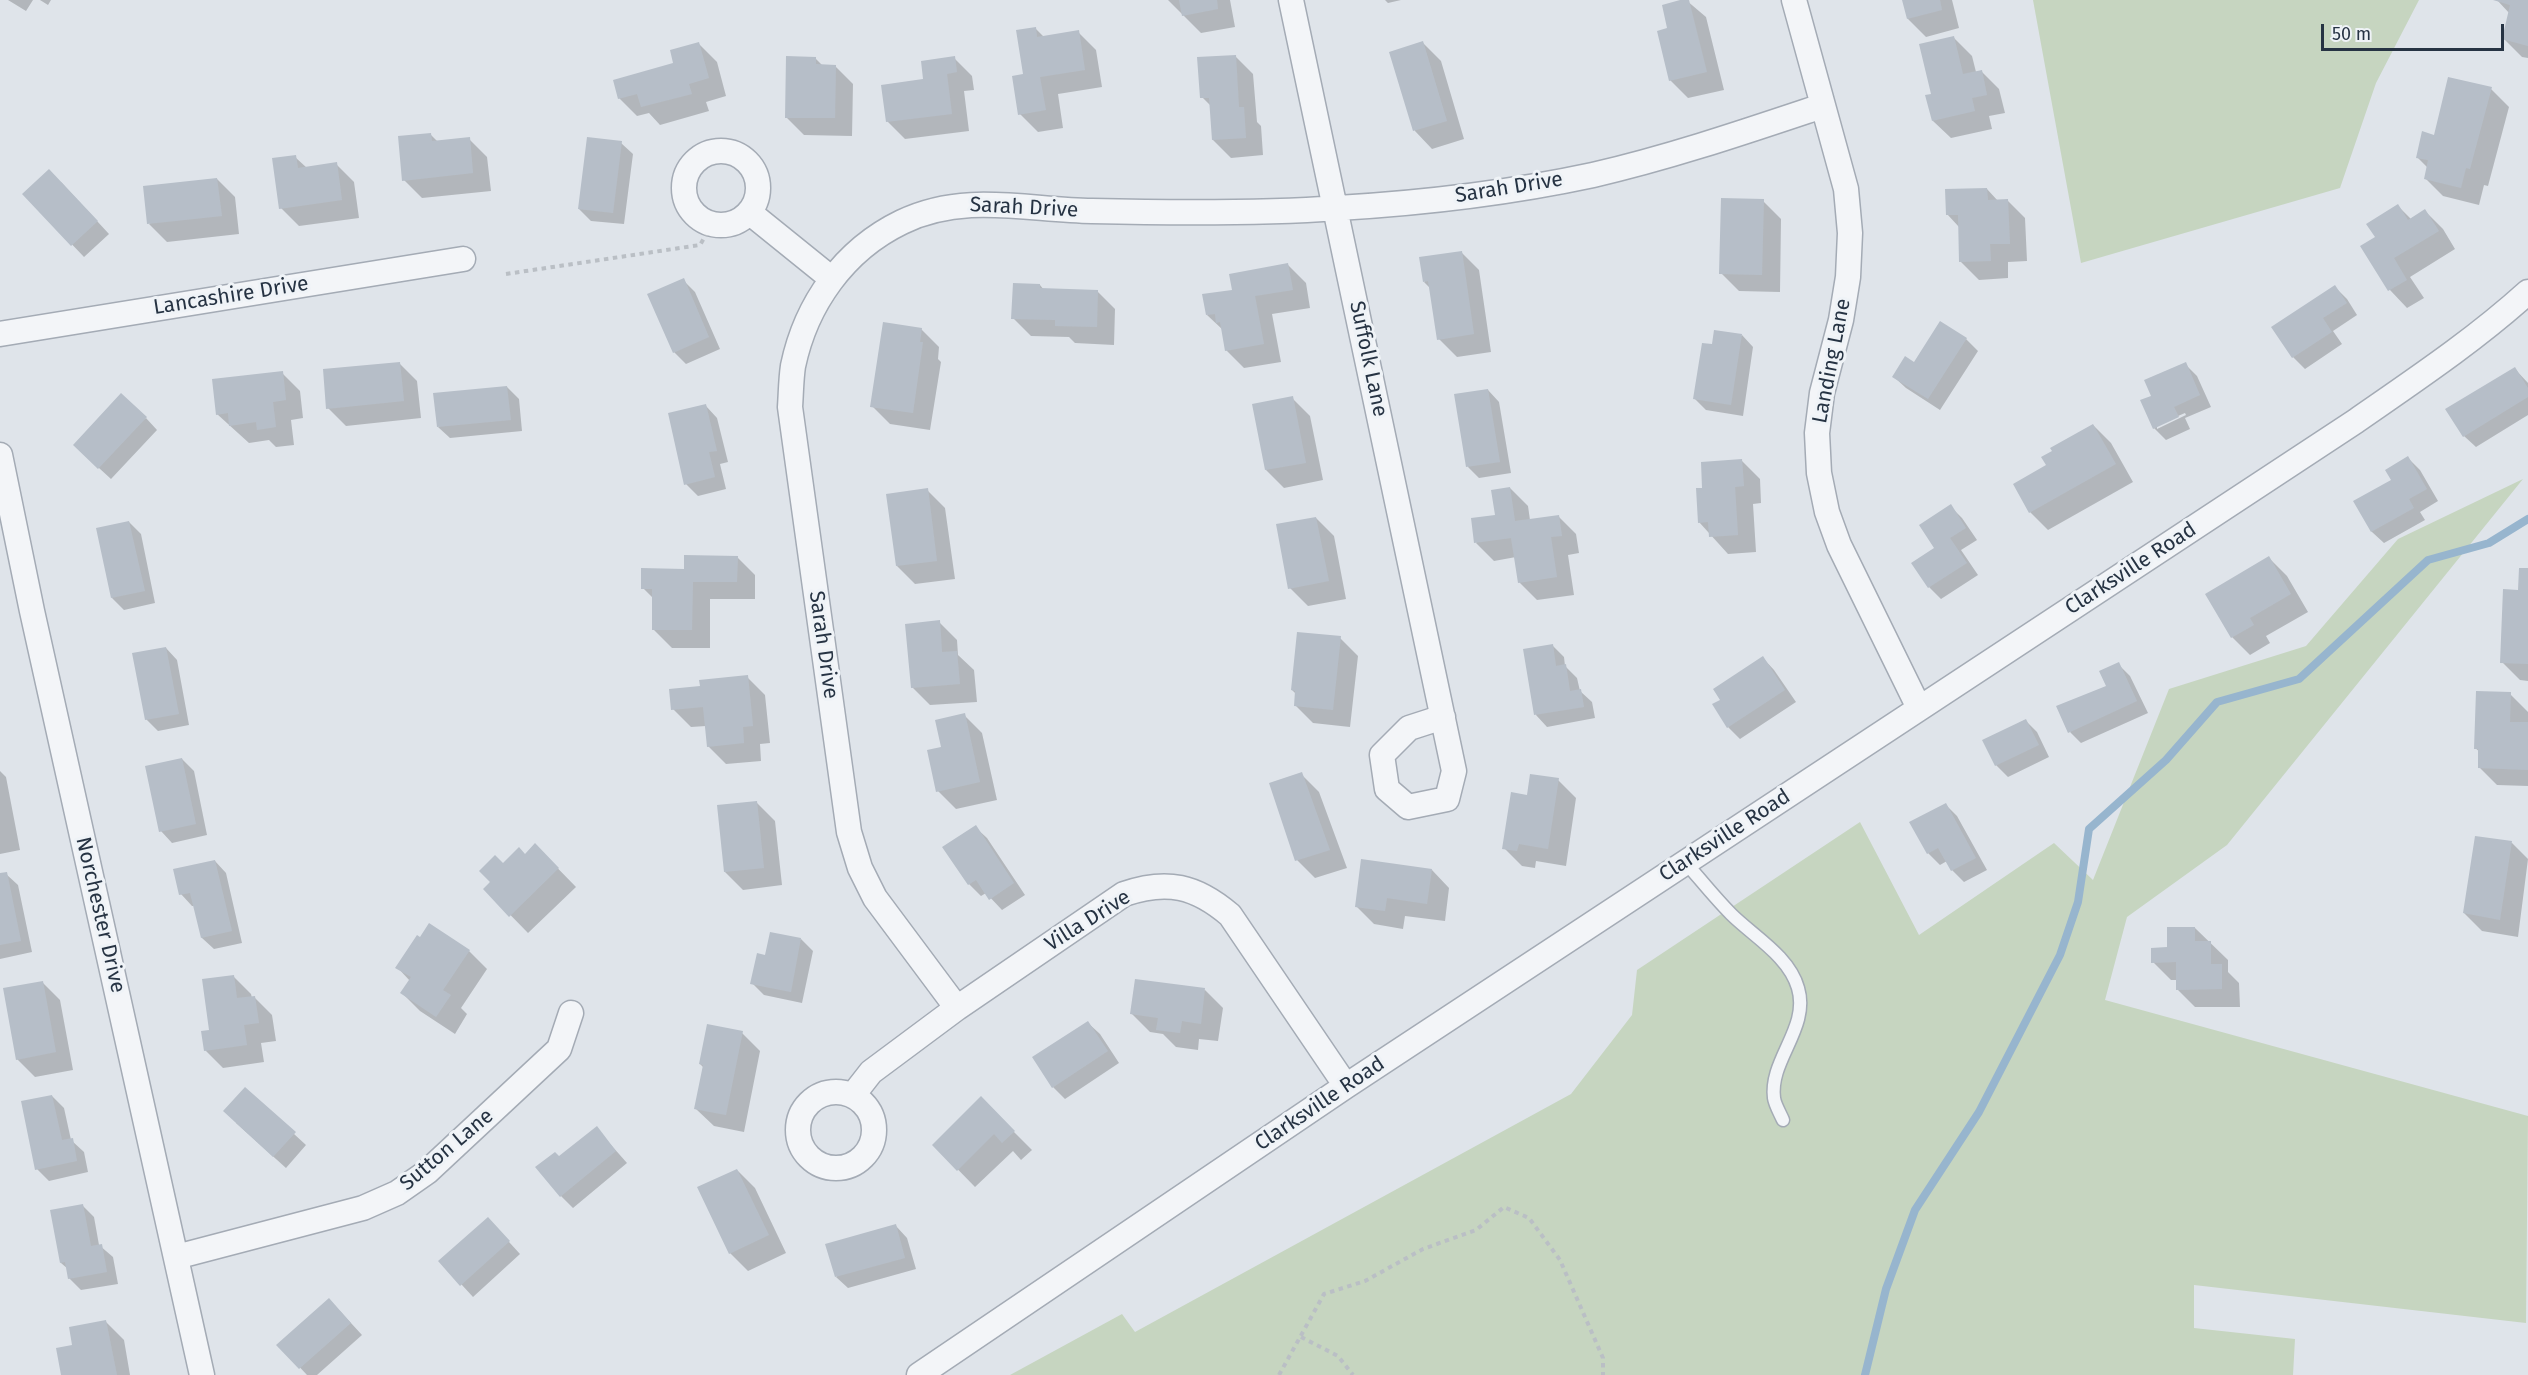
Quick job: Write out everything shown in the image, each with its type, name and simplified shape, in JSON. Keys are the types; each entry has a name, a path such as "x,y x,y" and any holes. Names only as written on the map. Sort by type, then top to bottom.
{"street":[{"name":"Suffolk Lane","path":"1291,0 1337,208 1443,717 1454,771 1447,799 1408,807 1387,789 1382,755 1409,728 1443,717"},
{"name":"Landing Lane","path":"1794,0 1846,189 1850,232 1848,277 1842,320 1822,393 1817,433 1819,473 1827,512 1839,545 1919,708"},
{"name":"Sarah Drive","path":"957,1008 875,898 860,868 849,832 790,406 792,369 801,336 814,305 852,256 873,239 903,222 935,210 972,203 1084,211 1155,213 1337,208 1499,192 1593,175 1685,151 1822,106"},
{"path":"716,151 729,152 741,157 750,165 756,176 758,189 756,201 749,212 732,223 712,224 696,216 684,198 684,185 687,173 694,162 716,151"},
{"path":"749,212 832,279"},
{"name":"Lancashire Drive","path":"0,334 463,259"},
{"name":"Clarksville Road","path":"919,1375 1346,1086 2412,383 2499,318 2528,292"},
{"name":"Norchester Drive","path":"0,455 32,612 202,1375"},
{"name":"Villa Drive","path":"853,1095 871,1072 957,1008 1124,894 1143,887 1168,885 1191,889 1212,900 1230,915 1346,1086"},
{"name":"Sutton Lane","path":"176,1257 363,1208 397,1193 427,1172 559,1049 571,1013"}],"lane":[{"path":"1685,862 1731,914 1777,955 1799,989 1799,1012 1792,1039 1776,1074 1774,1099 1783,1120"}],"path":[{"path":"506,274 700,245 712,224"},
{"path":"1279,1375 1324,1294 1365,1281 1423,1249 1476,1230 1504,1207 1529,1218 1560,1260 1603,1358 1603,1375"},
{"path":"1301,1337 1338,1356 1353,1375"}],"green space":[{"path":"2033,0 2419,0 2376,83 2340,188 2081,263"},
{"path":"2523,479 2227,845 2127,917 2105,1000 2528,1116 2526,1323 2194,1285 2194,1328 2295,1339 2293,1375 1010,1375 1122,1314 1135,1332 1571,1094 1632,1015 1637,970 1860,822 1919,935 2054,843 2093,880 2169,689 2306,646 2398,539"}],"building":[{"path":"1179,0 1217,0 1218,9 1182,16"},
{"path":"1689,0 1707,72 1669,81 1657,31 1667,28 1662,5"},
{"path":"1902,0 1940,0 1942,10 1907,19"},
{"path":"2493,0 2528,0 2528,46 2502,39 2510,5"},
{"path":"1036,27 1037,37 1079,30 1085,70 1040,77 1046,110 1018,115 1012,76 1023,74 1016,30"},
{"path":"1954,36 1963,74 1982,70 1987,95 1972,98 1975,111 1932,121 1925,95 1931,94 1919,44"},
{"path":"1423,41 1447,121 1413,131 1389,52"},
{"path":"699,42 709,78 689,84 692,94 641,107 637,94 618,99 613,80 673,63 670,50"},
{"path":"1236,55 1239,107 1244,107 1246,138 1212,140 1209,98 1200,98 1197,57"},
{"path":"786,56 816,57 816,64 836,65 835,118 785,118"},
{"path":"955,56 957,72 947,74 952,114 886,122 881,85 923,79 921,61"},
{"path":"2448,77 2492,87 2470,169 2466,168 2461,188 2424,179 2428,160 2416,158 2422,131 2434,135"},
{"path":"431,133 432,141 470,137 473,173 402,181 398,136"},
{"path":"587,137 622,141 613,213 578,209"},
{"path":"296,155 298,168 337,162 342,200 279,209 272,158"},
{"path":"49,169 98,221 71,246 22,194"},
{"path":"217,178 222,216 147,224 143,186"},
{"path":"1987,188 1988,200 2008,199 2010,244 1990,244 1991,261 1959,262 1958,215 1946,215 1945,189"},
{"path":"1721,198 1764,199 1762,275 1719,274"},
{"path":"2398,204 2408,220 2425,209 2439,231 2394,258 2407,280 2388,291 2360,246 2375,237 2366,224"},
{"path":"1462,251 1474,334 1437,340 1428,281 1423,282 1419,257"},
{"path":"1288,263 1293,290 1255,296 1264,344 1225,351 1220,322 1216,323 1215,314 1206,315 1202,294 1232,290 1229,274"},
{"path":"684,278 709,337 673,353 647,294"},
{"path":"1013,283 1040,284 1040,288 1098,290 1097,327 1055,326 1055,320 1011,319"},
{"path":"2335,285 2347,303 2323,318 2332,332 2292,358 2271,327"},
{"path":"1940,321 1967,338 1928,399 1892,377 1905,356 1914,362"},
{"path":"883,322 922,328 920,342 923,342 913,413 870,407"},
{"path":"1714,330 1742,334 1731,405 1693,399 1702,343 1712,344"},
{"path":"400,362 404,401 326,409 323,369"},
{"path":"2186,362 2200,395 2174,407 2179,417 2153,429 2140,400 2151,396 2144,380"},
{"path":"2515,367 2528,388 2528,397 2463,437 2445,409"},
{"path":"283,371 286,400 273,402 276,427 257,430 256,422 229,426 228,413 216,415 212,379"},
{"path":"507,386 511,420 437,427 433,393"},
{"path":"1488,389 1500,462 1466,467 1454,394"},
{"path":"121,393 147,417 98,469 73,445"},
{"path":"1293,396 1306,463 1265,470 1252,404"},
{"path":"706,404 717,451 709,452 715,477 684,485 668,413"},
{"path":"2093,424 2116,464 2029,513 2013,484 2046,465 2041,457 2052,451 2050,448"},
{"path":"2408,456 2427,489 2409,499 2414,508 2371,532 2353,501 2391,480 2385,470"},
{"path":"1742,459 1744,486 1735,487 1738,535 1709,537 1708,522 1698,523 1696,488 1702,488 1701,462"},
{"path":"1510,487 1515,521 1559,515 1562,536 1551,537 1557,577 1518,583 1511,538 1474,543 1471,518 1495,515 1491,490"},
{"path":"928,488 937,561 896,566 886,494"},
{"path":"1951,504 1966,528 1950,538 1967,563 1928,588 1911,563 1934,548 1919,525"},
{"path":"1316,517 1329,581 1288,589 1276,524"},
{"path":"129,521 145,591 111,598 96,528"},
{"path":"684,555 738,556 737,582 693,582 692,630 652,630 652,589 641,589 641,568 684,569"},
{"path":"2269,556 2291,594 2250,618 2254,625 2231,638 2205,594"},
{"path":"2519,568 2528,568 2528,664 2500,663 2503,589 2518,590"},
{"path":"940,620 942,652 957,651 960,684 911,688 905,624"},
{"path":"1297,632 1341,636 1333,710 1294,706 1295,691 1291,690"},
{"path":"1553,644 1556,666 1566,664 1570,691 1581,689 1584,707 1534,715 1523,649"},
{"path":"166,647 179,714 145,720 132,653"},
{"path":"1763,656 1785,690 1727,728 1712,704 1720,700 1713,689"},
{"path":"2119,662 2137,701 2068,733 2056,706 2106,686 2099,671"},
{"path":"748,675 753,726 743,727 744,743 707,747 703,707 671,710 669,689 700,686 699,680"},
{"path":"2476,691 2511,692 2510,722 2528,722 2528,770 2478,768 2478,749 2474,749"},
{"path":"965,713 980,782 936,792 927,750 941,747 935,720"},
{"path":"2026,719 2039,745 1995,766 1982,740"},
{"path":"182,758 196,824 159,832 145,766"},
{"path":"1302,772 1330,850 1295,861 1269,783"},
{"path":"1530,774 1559,778 1548,849 1519,844 1517,851 1502,849 1511,792 1527,795"},
{"path":"757,801 764,868 724,872 717,805"},
{"path":"1946,803 1976,858 1951,871 1938,848 1927,854 1909,822"},
{"path":"976,825 1014,883 989,900 976,880 968,885 942,847"},
{"path":"2475,836 2512,841 2500,920 2463,913"},
{"path":"535,843 559,868 509,917 483,889 490,882 479,871 495,855 503,863 519,847 525,854"},
{"path":"1361,859 1432,869 1427,904 1387,898 1385,911 1355,907"},
{"path":"215,860 232,931 201,938 190,893 179,895 173,869"},
{"path":"7,872 21,941 0,945 0,873"},
{"path":"429,923 470,950 443,990 451,995 436,1017 400,993 411,977 395,968 417,935 420,937"},
{"path":"2167,927 2195,927 2195,941 2211,941 2211,964 2222,964 2222,989 2176,990 2176,962 2151,963 2151,948 2167,947"},
{"path":"770,932 801,938 791,992 750,984 757,953 765,955"},
{"path":"234,975 237,998 255,996 259,1023 244,1025 247,1045 204,1051 201,1031 209,1030 202,979"},
{"path":"1135,979 1205,988 1201,1024 1182,1021 1180,1033 1156,1030 1158,1018 1130,1014"},
{"path":"43,981 56,1052 16,1060 3,988"},
{"path":"1088,1021 1108,1051 1052,1088 1032,1057"},
{"path":"707,1024 743,1031 726,1115 694,1109 703,1065 699,1064"},
{"path":"245,1087 296,1132 273,1157 223,1111"},
{"path":"52,1095 62,1140 73,1138 77,1161 35,1170 21,1101"},
{"path":"981,1096 1015,1131 1002,1143 994,1134 957,1171 932,1145"},
{"path":"597,1126 616,1151 560,1197 535,1167 555,1152 559,1156"},
{"path":"737,1169 769,1235 729,1254 697,1187"},
{"path":"83,1204 91,1246 102,1244 107,1272 68,1279 65,1262 60,1263 50,1210"},
{"path":"488,1217 510,1241 460,1286 438,1261"},
{"path":"896,1224 905,1258 835,1277 825,1244"},
{"path":"329,1298 351,1323 299,1369 276,1345"},
{"path":"106,1320 117,1375 61,1375 56,1348 72,1345 69,1327"}],"waterway":[{"path":"1865,1375 1886,1289 1915,1210 1979,1112 2060,955 2078,902 2089,829 2166,760 2217,702 2299,679 2428,560 2489,543 2528,519"}]}
